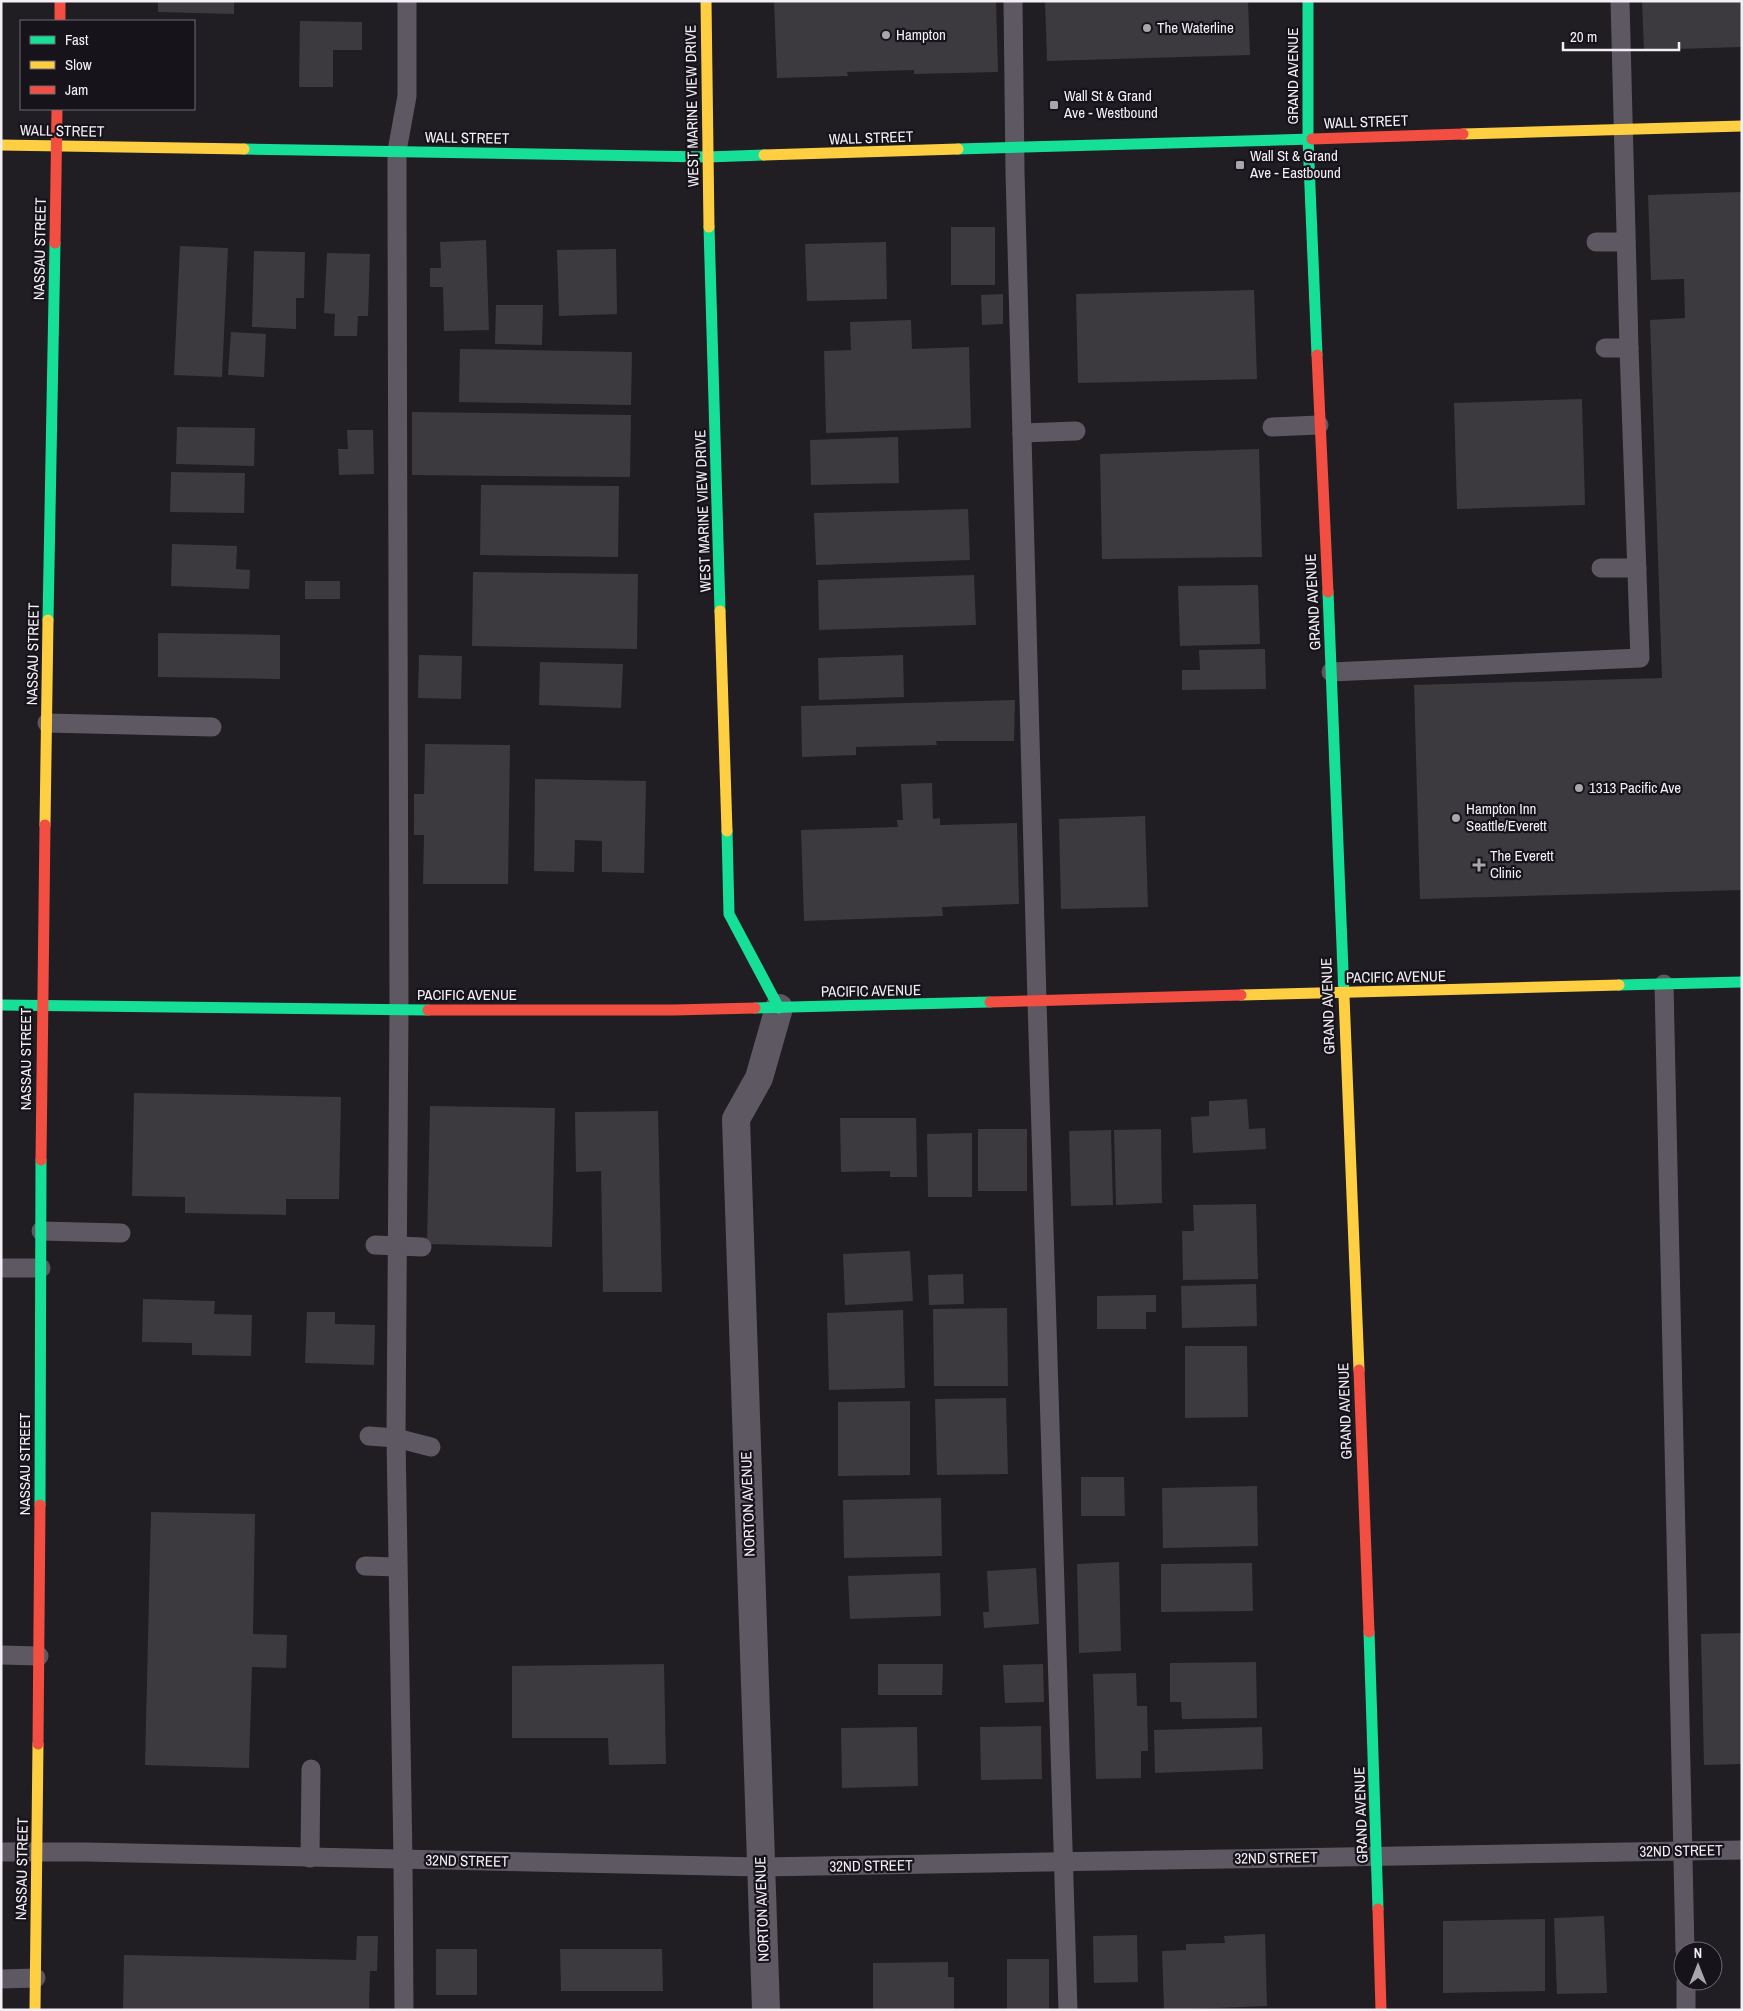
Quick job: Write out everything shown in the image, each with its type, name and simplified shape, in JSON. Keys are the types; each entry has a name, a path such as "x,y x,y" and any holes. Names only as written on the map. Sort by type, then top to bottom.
{"street":[{"path":"60,1 60,20"},
{"name":"WEST MARINE VIEW DRIVE","path":"706,1 707,157 730,914 779,1008"},
{"name":"GRAND AVENUE","path":"1308,1 1308,139 1378,1856 1381,2010"},
{"name":"NASSAU STREET","path":"36,2010 42,1006 57,110"},
{"name":"WALL STREET","path":"1,145 707,157 1742,126"},
{"name":"PACIFIC AVENUE","path":"1,1005 399,1010 779,1008 1742,982"},
{"name":"NORTON AVENUE","path":"766,2010 736,1119 759,1078 779,1008"}],"lane":[{"path":"404,2010 396,1438 399,1010 397,152 407,96 407,1"},
{"path":"1013,1 1014,148 1037,1001 1068,2010"},
{"path":"1331,672 1640,658 1629,348 1620,1"},
{"path":"1596,242 1626,242"},
{"path":"1605,348 1629,348"},
{"path":"1272,427 1319,426"},
{"path":"1022,433 1076,431"},
{"path":"1601,568 1637,568"},
{"path":"47,723 212,727"},
{"path":"1664,984 1685,1941"},
{"path":"41,1230 121,1233"},
{"path":"376,1245 422,1247"},
{"path":"1,1268 41,1268"},
{"path":"369,1436 396,1438 431,1447"},
{"path":"365,1566 397,1567"},
{"path":"1,1655 39,1656"},
{"path":"310,1769 310,1858"},
{"name":"32ND STREET","path":"1,1852 760,1867 1742,1850"},
{"path":"1,1979 36,1978"},
{"path":"1686,1991 1686,2010"}],"building":[{"path":"158,1 234,1 234,14 158,12"},
{"name":"Hampton","path":"774,1 996,1 998,72 914,74 914,70 847,72 848,76 777,78"},
{"name":"The Waterline","path":"1045,1 1248,1 1250,55 1047,61"},
{"path":"1642,1 1742,1 1742,47 1644,50"},
{"path":"300,21 362,22 362,50 333,50 333,87 299,87"},
{"name":"1313 Pacific Ave","path":"1742,192 1742,890 1420,899 1414,685 1662,678 1650,320 1685,318 1684,279 1651,280 1648,195"},
{"path":"951,227 995,227 995,285 951,285"},
{"path":"486,240 489,330 444,331 443,287 430,287 430,268 441,268 440,242"},
{"path":"886,242 887,299 807,301 805,244"},
{"path":"180,246 228,248 222,377 174,375"},
{"path":"616,249 617,314 559,316 557,250"},
{"path":"254,251 305,252 304,298 296,298 296,329 252,327"},
{"path":"327,253 370,254 368,316 358,316 357,336 334,336 335,314 324,313"},
{"path":"1254,290 1257,379 1078,383 1076,294"},
{"path":"1003,294 1003,324 982,325 981,295"},
{"path":"496,305 543,305 542,345 495,344"},
{"path":"911,320 912,349 969,347 971,428 826,433 824,351 851,350 850,322"},
{"path":"231,332 266,334 264,377 228,375"},
{"path":"460,349 632,352 631,405 459,402"},
{"path":"1582,399 1585,505 1457,509 1454,403"},
{"path":"412,412 631,415 630,477 412,475"},
{"path":"177,427 255,428 254,466 176,464"},
{"path":"347,430 373,430 374,474 339,475 338,449 348,449"},
{"path":"898,437 899,483 811,485 810,440"},
{"path":"1259,449 1262,557 1102,559 1100,454"},
{"path":"171,472 245,473 244,513 170,512"},
{"path":"481,485 619,486 618,557 480,555"},
{"path":"968,509 970,560 816,565 814,513"},
{"path":"172,544 237,546 236,569 250,570 249,589 171,586"},
{"path":"473,572 638,574 637,649 472,646"},
{"path":"974,575 976,625 819,630 818,580"},
{"path":"305,581 340,581 340,599 305,599"},
{"path":"1258,585 1260,644 1180,646 1178,586"},
{"path":"158,633 280,635 280,679 158,677"},
{"path":"1265,649 1266,689 1182,690 1182,670 1200,670 1199,650"},
{"path":"419,655 462,656 461,699 418,698"},
{"path":"903,655 904,697 819,700 818,658"},
{"path":"540,662 623,664 621,708 539,705"},
{"path":"1015,700 1014,741 936,741 937,745 856,747 856,755 802,757 801,706"},
{"path":"425,744 510,745 508,884 423,884 424,835 414,835 414,794 424,794"},
{"path":"535,779 646,781 644,873 602,872 602,841 575,840 574,872 534,871"},
{"path":"932,783 933,819 940,818 940,825 1017,823 1019,904 942,907 943,916 804,921 801,830 898,827 897,820 903,820 901,784"},
{"path":"1145,816 1148,907 1061,909 1059,819"},
{"path":"134,1093 341,1097 339,1199 286,1199 286,1215 185,1213 185,1197 132,1196"},
{"path":"1247,1099 1249,1129 1265,1128 1266,1149 1193,1153 1191,1117 1209,1116 1209,1101"},
{"path":"430,1106 555,1108 552,1247 427,1244"},
{"path":"658,1111 662,1292 603,1292 601,1171 576,1172 575,1112"},
{"path":"840,1118 916,1118 917,1177 890,1177 890,1171 841,1172"},
{"path":"978,1129 1027,1129 1027,1191 978,1191"},
{"path":"1161,1129 1162,1203 1116,1205 1114,1130"},
{"path":"1111,1130 1113,1205 1071,1206 1069,1131"},
{"path":"972,1133 972,1197 928,1197 927,1134"},
{"path":"1256,1204 1258,1279 1183,1280 1182,1231 1194,1231 1193,1205"},
{"path":"910,1251 913,1301 845,1305 843,1254"},
{"path":"963,1274 964,1304 929,1305 928,1275"},
{"path":"1256,1284 1257,1326 1182,1328 1181,1286"},
{"path":"1156,1295 1156,1312 1146,1312 1146,1329 1097,1329 1097,1296"},
{"path":"143,1299 215,1301 214,1314 252,1315 251,1356 192,1355 192,1343 142,1342"},
{"path":"1007,1308 1008,1386 934,1386 933,1309"},
{"path":"903,1310 905,1388 829,1390 827,1313"},
{"path":"307,1312 335,1312 335,1324 375,1325 374,1365 305,1363"},
{"path":"1185,1346 1247,1346 1248,1417 1185,1418"},
{"path":"1006,1398 1008,1474 937,1475 935,1399"},
{"path":"910,1401 910,1475 838,1476 838,1402"},
{"path":"1081,1477 1124,1477 1125,1516 1081,1516"},
{"path":"1257,1486 1258,1546 1163,1548 1162,1488"},
{"path":"941,1498 942,1556 844,1558 843,1500"},
{"path":"151,1512 255,1514 253,1634 287,1635 286,1668 252,1667 249,1768 145,1765"},
{"path":"1119,1562 1121,1651 1079,1653 1077,1564"},
{"path":"1252,1563 1253,1611 1161,1612 1161,1564"},
{"path":"1036,1568 1039,1624 984,1628 983,1612 989,1612 987,1571"},
{"path":"940,1573 941,1616 850,1619 848,1576"},
{"path":"1742,1633 1742,1764 1704,1765 1701,1634"},
{"path":"1256,1662 1257,1718 1182,1719 1181,1702 1170,1702 1170,1663"},
{"path":"664,1664 666,1764 609,1765 608,1738 512,1738 512,1666"},
{"path":"878,1664 943,1664 942,1695 878,1695"},
{"path":"1043,1664 1044,1702 1005,1703 1003,1665"},
{"path":"1136,1673 1137,1706 1147,1706 1148,1751 1141,1751 1141,1778 1096,1779 1093,1674"},
{"path":"1041,1726 1042,1779 981,1780 980,1727"},
{"path":"917,1727 918,1786 842,1788 841,1728"},
{"path":"1262,1727 1263,1769 1155,1773 1154,1730"},
{"path":"1604,1916 1607,1993 1557,1994 1554,1918"},
{"path":"1545,1919 1545,1991 1443,1993 1443,1921"},
{"path":"1265,1934 1267,2006 1164,2010 1162,1951 1186,1950 1186,1944 1225,1943 1224,1936"},
{"path":"1137,1935 1138,1982 1094,1983 1093,1936"},
{"path":"357,1936 378,1936 377,1971 370,1971 369,2010 123,2010 124,1955 356,1960"},
{"path":"436,1949 477,1949 477,1995 436,1995"},
{"path":"560,1949 662,1949 663,1991 561,1991"},
{"path":"1007,1959 1049,1959 1049,2010 1007,2010"},
{"path":"948,1962 948,1977 954,1977 954,2010 873,2010 873,1963"}],"traffic: fast":[{"path":"1308,1 1308,139 1317,355"},
{"path":"958,149 1312,139"},
{"path":"244,149 707,157 764,155"},
{"path":"709,227 720,611"},
{"path":"48,620 55,243"},
{"path":"1328,592 1344,996"},
{"path":"727,831 729,914 779,1008"},
{"path":"1619,985 1742,982"},
{"path":"755,1008 990,1002"},
{"path":"1,1005 428,1010"},
{"path":"40,1505 41,1160"},
{"path":"1369,1632 1378,1909"}],"traffic: slow":[{"path":"706,1 709,227"},
{"path":"1463,134 1742,126"},
{"path":"1,145 244,149"},
{"path":"764,155 958,149"},
{"path":"720,611 727,831"},
{"path":"45,825 48,620"},
{"path":"1241,995 1619,985"},
{"path":"1344,996 1359,1370"},
{"path":"35,2010 38,1744"}],"traffic: jam":[{"path":"60,1 60,20"},
{"path":"55,243 57,110"},
{"path":"1312,139 1463,134"},
{"path":"1317,355 1328,592"},
{"path":"41,1160 45,825"},
{"path":"990,1002 1241,995"},
{"path":"428,1010 674,1010 755,1008"},
{"path":"1359,1370 1369,1632"},
{"path":"38,1744 40,1505"},
{"path":"1378,1909 1381,2010"}],"place":[{"name":"The Waterline","path":"1147,28"},
{"name":"Hampton","path":"886,35"},
{"name":"Wall St & Grand Ave - Westbound","path":"1054,105"},
{"name":"Wall St & Grand Ave - Eastbound","path":"1240,165"},
{"name":"1313 Pacific Ave","path":"1579,788"},
{"name":"Hampton Inn Seattle/Everett","path":"1456,818"},
{"name":"The Everett Clinic","path":"1479,865"}]}
